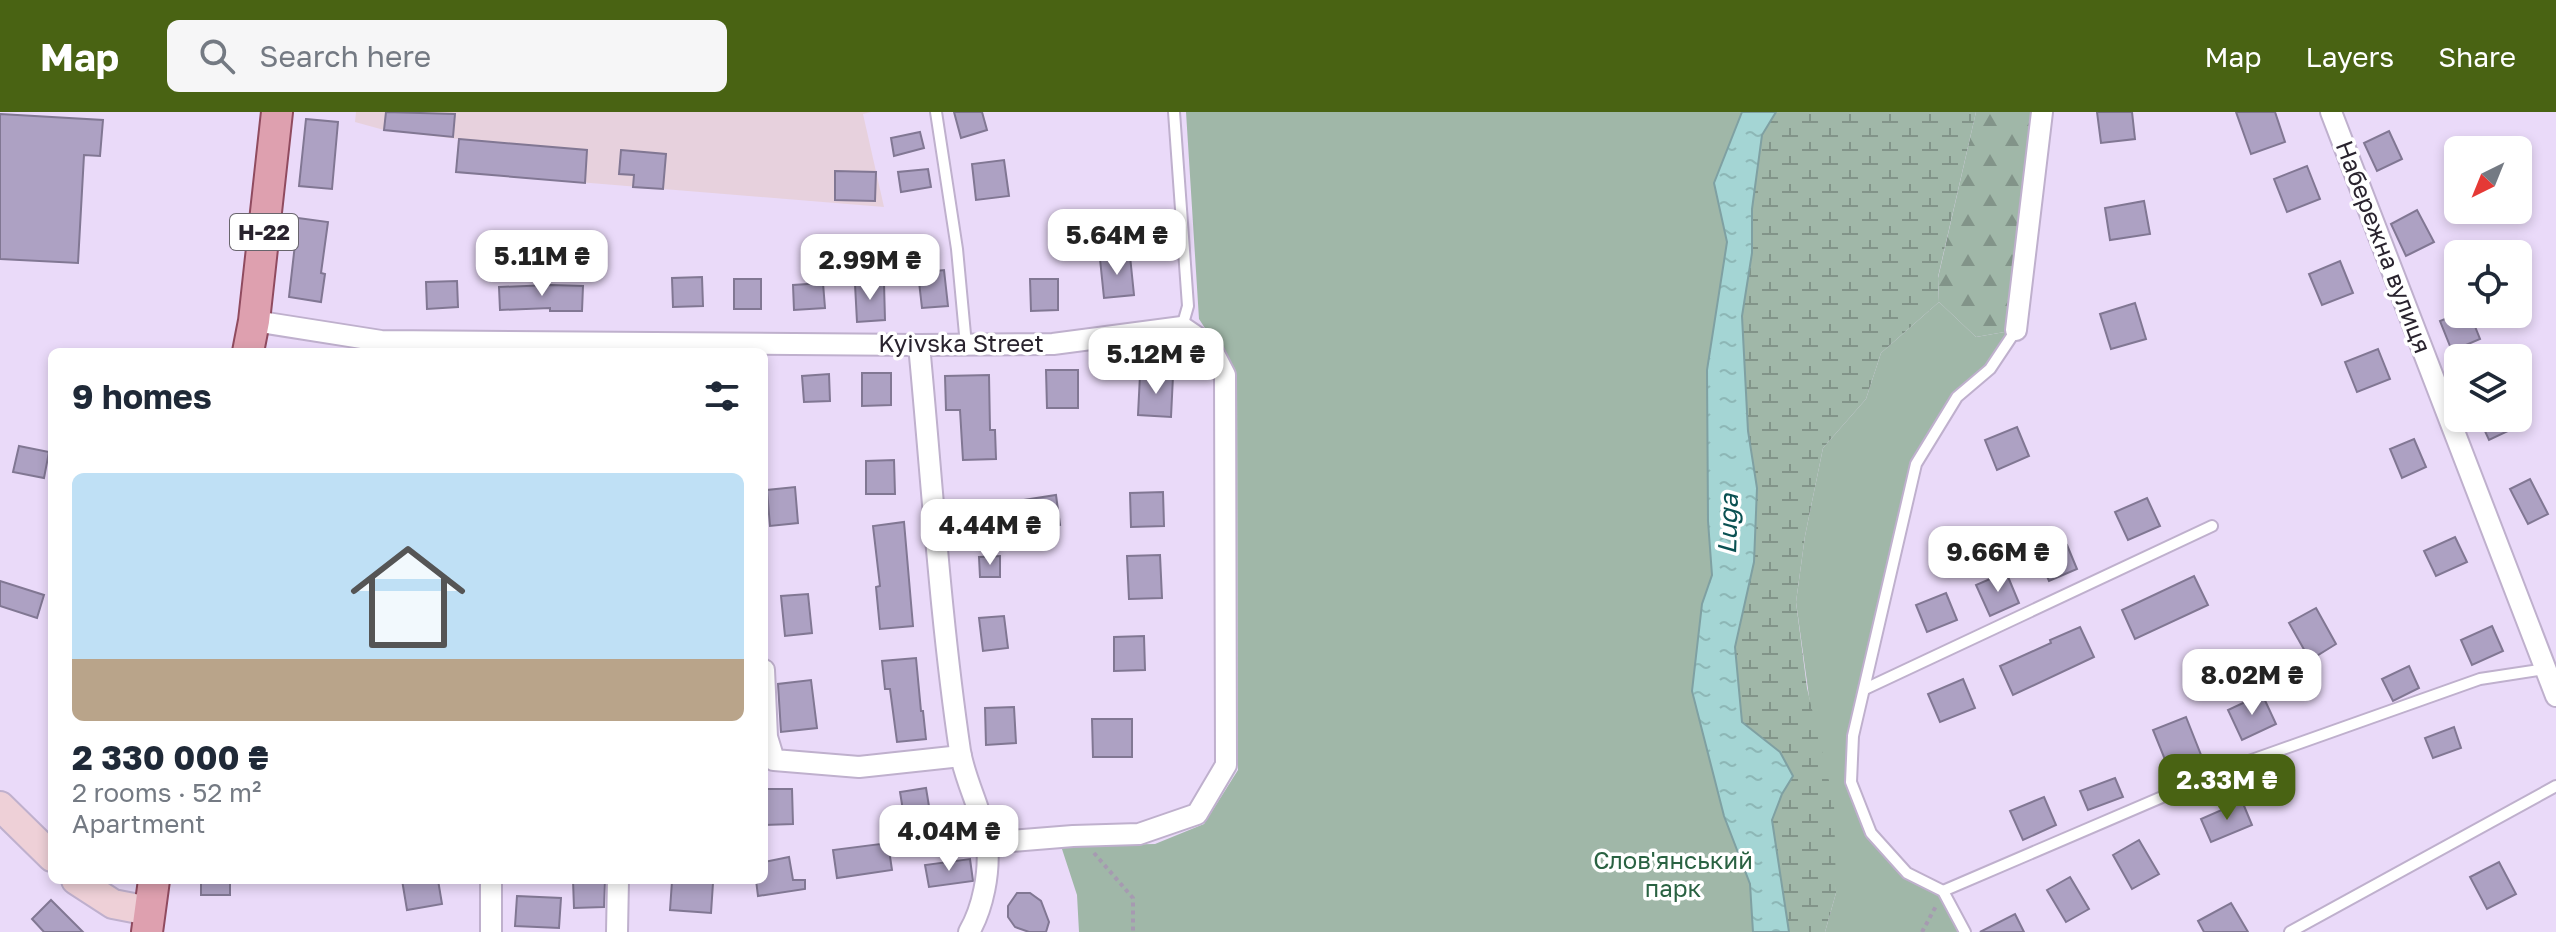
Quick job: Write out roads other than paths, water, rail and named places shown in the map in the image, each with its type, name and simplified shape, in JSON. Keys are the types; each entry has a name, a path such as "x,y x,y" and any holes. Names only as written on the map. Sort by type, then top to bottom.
{"main road":[{"name":"Н-22","path":"249,348 277,112"},
{"path":"148,922 153,884"}],"street":[{"path":"2016,330 2042,112"},
{"name":"Набережна вулиця","path":"2331,112 2556,696"},
{"name":"Kyivska Street","path":"254,321 381,341 919,345 1053,344 1182,327"},
{"path":"987,843 1079,835 1139,834 1197,814 1226,765 1225,375 1210,346 1182,327"},
{"path":"919,345 944,631 961,756 987,843 980,907 969,932"},
{"path":"768,740 774,760 859,767 961,756"},
{"path":"0,806 48,853"},
{"path":"82,884 148,922"},
{"path":"491,884 491,932"},
{"path":"617,932 618,884"}],"lane":[{"path":"936,112 957,249 966,345"},
{"path":"1174,112 1188,306 1182,327"},
{"path":"1965,932 1943,891 1907,873 1871,833 1851,782 1853,736 1916,464 1957,397 1990,369 2016,330"},
{"path":"1865,689 2212,526"},
{"path":"1943,891 2232,767 2480,679 2545,669"},
{"path":"2290,932 2556,786"}],"water":[{"name":"Luga","path":"1742,112 1776,112 1762,135 1752,209 1752,253 1742,316 1748,431 1757,488 1754,562 1735,647 1742,722 1780,752 1793,776 1772,820 1789,932 1753,932 1750,884 1724,816 1692,691 1702,604 1712,575 1708,521 1707,370 1727,242 1714,183"}],"park label":[{"name":"Слов'янський парк","path":"1673,875"}]}
